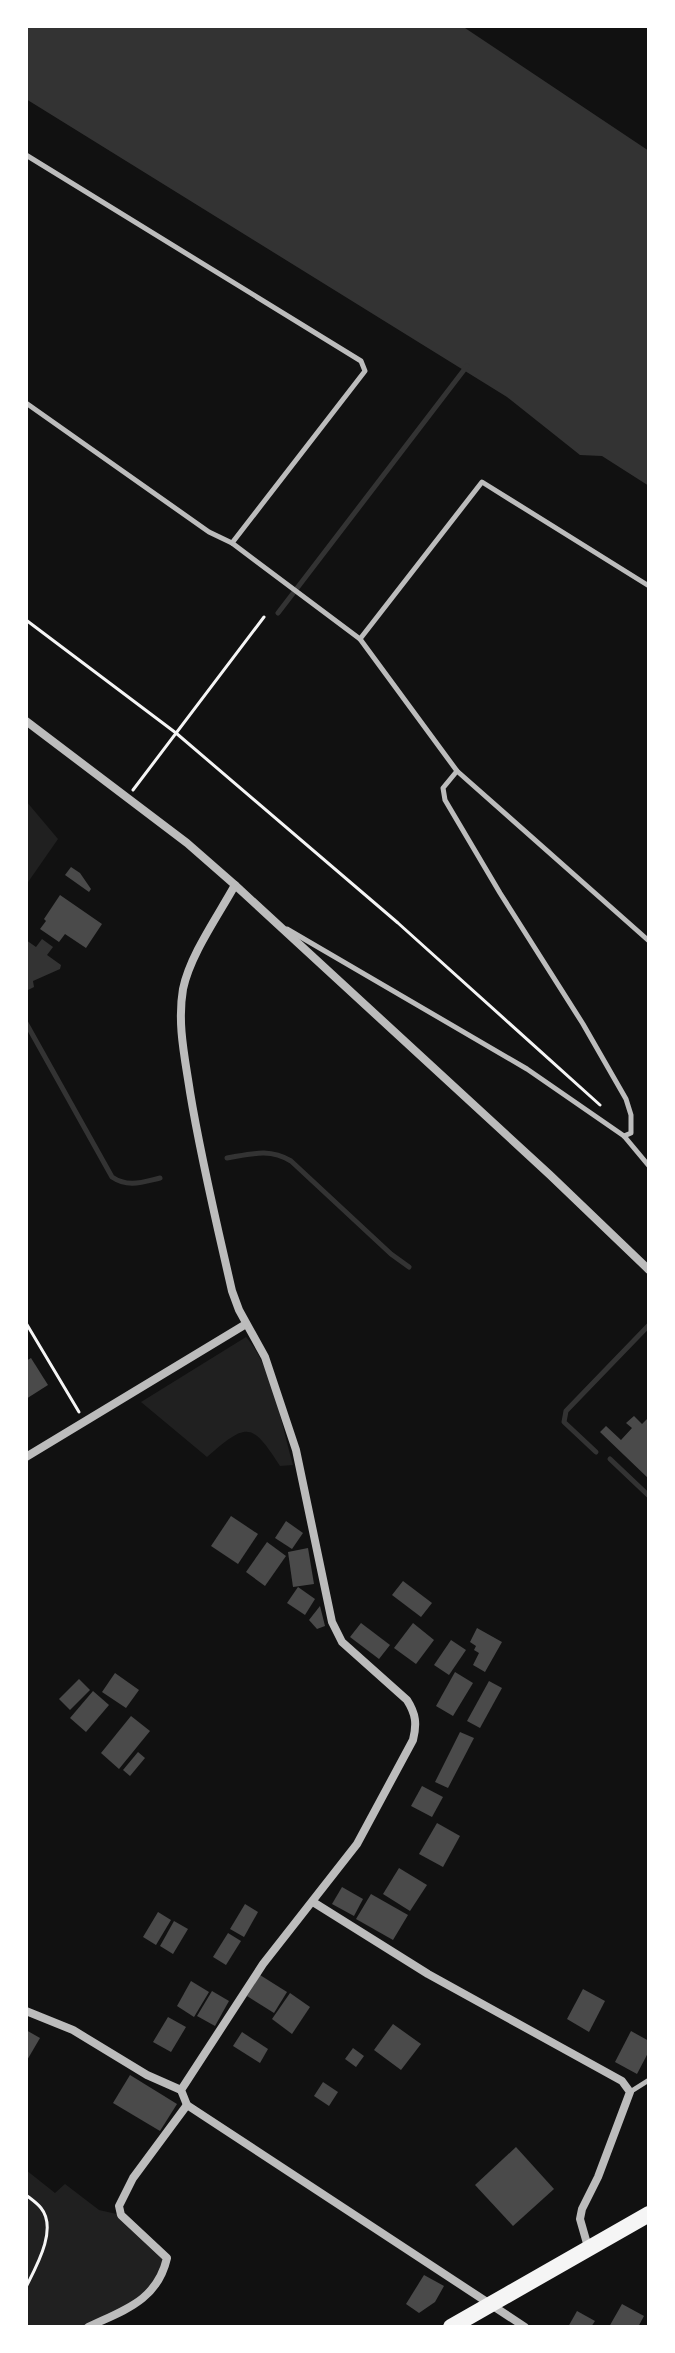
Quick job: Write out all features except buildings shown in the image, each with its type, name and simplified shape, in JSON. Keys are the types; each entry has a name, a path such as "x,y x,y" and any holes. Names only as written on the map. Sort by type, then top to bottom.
{"highway":[{"path":"451,2327 649,2214"}],"street":[{"path":"26,721 187,843 235,885 649,1270"},
{"path":"181,2090 263,1964 357,1844 413,1740 416,1726 414,1712 407,1700 342,1642 332,1622 296,1450 265,1357 232,1291 199,1143 180,1013 184,986 192,964 235,885"},
{"path":"26,1457 246,1324"},
{"path":"313,1902 428,1974 622,2081 630,2092 598,2177 582,2209 581,2227 588,2247"},
{"path":"26,2011 73,2030 147,2075 181,2090 187,2105 490,2302 523,2327"},
{"path":"88,2327 145,2299 163,2275 167,2258 121,2215 119,2206 133,2178 187,2105"}],"lane":[{"path":"26,155 361,361 365,371 232,543"},
{"path":"26,403 209,532 232,543 360,639 457,771 649,941"},
{"path":"360,639 482,482 649,586"},
{"path":"457,771 443,788 445,800 626,1099 631,1115 631,1133 624,1136"},
{"path":"273,919 527,1069 624,1136 649,1166"},
{"path":"630,2092 649,2080"}],"path":[{"path":"131,793 264,617"},
{"path":"26,620 176,733 398,923 603,1107"},
{"path":"26,1323 86,1422"},
{"path":"26,2195 41,2208 46,2218 46,2236 40,2257 26,2287"}],"shaded area":[{"path":"26,26 462,26 649,151 649,486 602,456 580,455 507,397 26,99"},
{"path":"26,801 58,839 26,885"},
{"path":"42,939 53,947 47,955 61,965 60,969 33,981 34,987 26,991 26,940 36,947"},
{"path":"246,1337 269,1380 293,1465 280,1466 262,1441 248,1432 231,1437 207,1457 141,1402"},
{"path":"26,2170 55,2193 65,2184 99,2210 121,2215 167,2258 145,2299 88,2327 26,2327"}],"waterway":[{"path":"278,613 467,366"},
{"path":"26,1023 112,1177 130,1183 160,1178"},
{"path":"227,1158 267,1153 291,1161 409,1267"},
{"path":"596,1452 564,1422 566,1411 649,1325"},
{"path":"610,1459 649,1496"}]}
